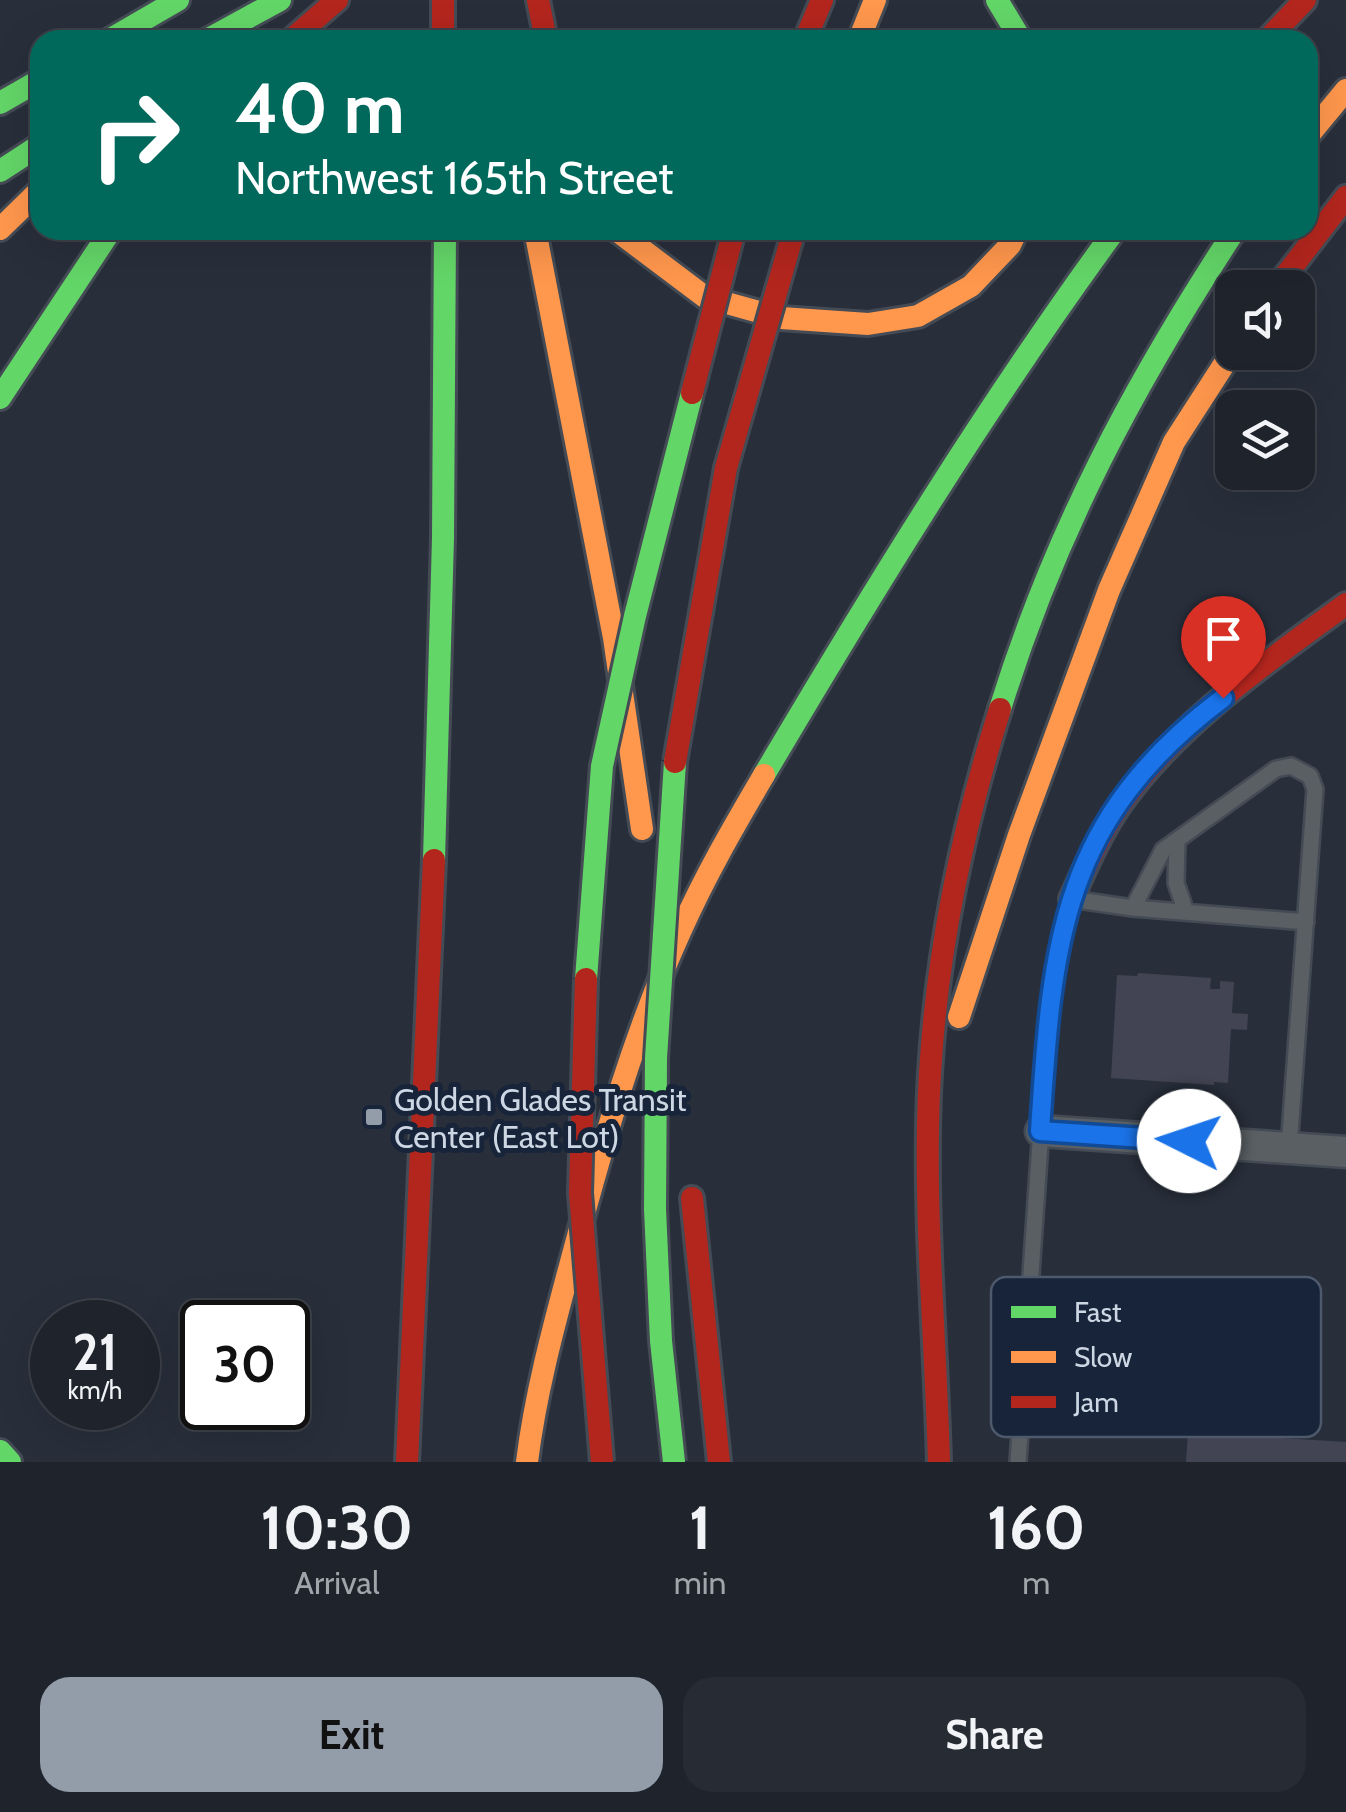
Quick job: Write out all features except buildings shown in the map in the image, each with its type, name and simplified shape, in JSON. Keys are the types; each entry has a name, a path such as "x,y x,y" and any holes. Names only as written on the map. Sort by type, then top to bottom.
{"main road":[{"path":"126,30 178,0"},
{"path":"225,30 280,0"},
{"path":"242,30 280,0"},
{"path":"302,30 337,0"},
{"path":"530,30 535,0"},
{"path":"535,0 543,30"},
{"path":"809,30 822,0"},
{"path":"864,30 874,0"},
{"path":"997,0 1015,30"},
{"path":"1276,30 1305,0"},
{"path":"0,103 30,86"},
{"path":"1318,124 1346,90"},
{"path":"0,171 30,152"},
{"path":"1318,233 1346,197"},
{"path":"0,229 30,200"},
{"path":"0,398 103,240"},
{"path":"407,1462 420,1222 444,536 446,240"},
{"path":"537,240 614,638 679,1101"},
{"path":"629,240 705,296 781,318 868,324 918,316 971,286 1012,240"},
{"path":"602,1462 580,1193 584,1000 602,766 635,616 731,240"},
{"path":"674,1462 661,1341 655,1209 656,1058 674,770 726,468 791,240"},
{"path":"528,1462 530,1431 560,1305 610,1118 626,1065 681,929 759,780 900,546 1108,240"},
{"path":"939,1462 928,1114 952,890 976,788 1016,658 1070,522 1112,435 1186,304 1228,240"},
{"path":"1290,270 1313,240"},
{"path":"928,1114 1019,834 1087,643 1174,442 1220,370"},
{"path":"1071,899 1104,825 1154,757 1207,710 1346,604"},
{"path":"691,1188 720,1462"},
{"path":"0,1451 10,1462"}],"street":[{"path":"1040,1131 1346,1152"}],"lane":[{"path":"1133,908 1163,850 1270,772 1284,766 1310,776 1315,789 1289,1148"},
{"path":"1177,842 1176,883 1186,912"},
{"path":"1030,1277 1051,988 1071,899 1306,922"},
{"path":"1018,1462 1020,1437"}],"traffic: fast":[{"path":"126,30 178,0"},
{"path":"225,30 280,0"},
{"path":"997,0 1015,30"},
{"path":"0,103 30,86"},
{"path":"0,171 30,152"},
{"path":"0,398 104,240"},
{"path":"434,860 443,538 445,240"},
{"path":"764,775 933,498 1108,240"},
{"path":"1000,709 1046,581 1100,461 1163,345 1229,240"},
{"path":"586,979 602,766 635,616 692,393"},
{"path":"674,1462 661,1341 655,1209 656,1058 675,762"},
{"path":"0,1451 10,1462"}],"traffic: slow":[{"path":"863,30 875,0"},
{"path":"1318,124 1346,90"},
{"path":"0,229 30,200"},
{"path":"537,240 614,638 642,829"},
{"path":"629,240 705,297 781,318 868,324 918,316 971,286 1012,240"},
{"path":"959,1017 1019,835 1109,590 1174,442 1220,370"},
{"path":"527,1462 561,1300 635,1046 690,910 764,775"}],"traffic: jam":[{"path":"302,30 337,0"},
{"path":"443,0 443,30"},
{"path":"538,0 544,30"},
{"path":"809,30 822,0"},
{"path":"1276,30 1305,0"},
{"path":"1318,233 1346,197"},
{"path":"692,393 731,240"},
{"path":"675,762 726,468 791,240"},
{"path":"1290,270 1313,240"},
{"path":"1071,899 1113,814 1144,773 1226,695 1346,604"},
{"path":"939,1462 928,1168 934,1021 959,863 1000,709"},
{"path":"407,1462 434,860"},
{"path":"586,979 580,1193 602,1462"},
{"path":"692,1198 719,1462"}],"place":[{"name":"Golden Glades Transit Center (East Lot)","path":"374,1117"}],"route":[{"path":"1189,1141 1040,1131 1048,1022 1052,977 1063,927 1080,874 1104,825 1154,757 1223,698"}]}
